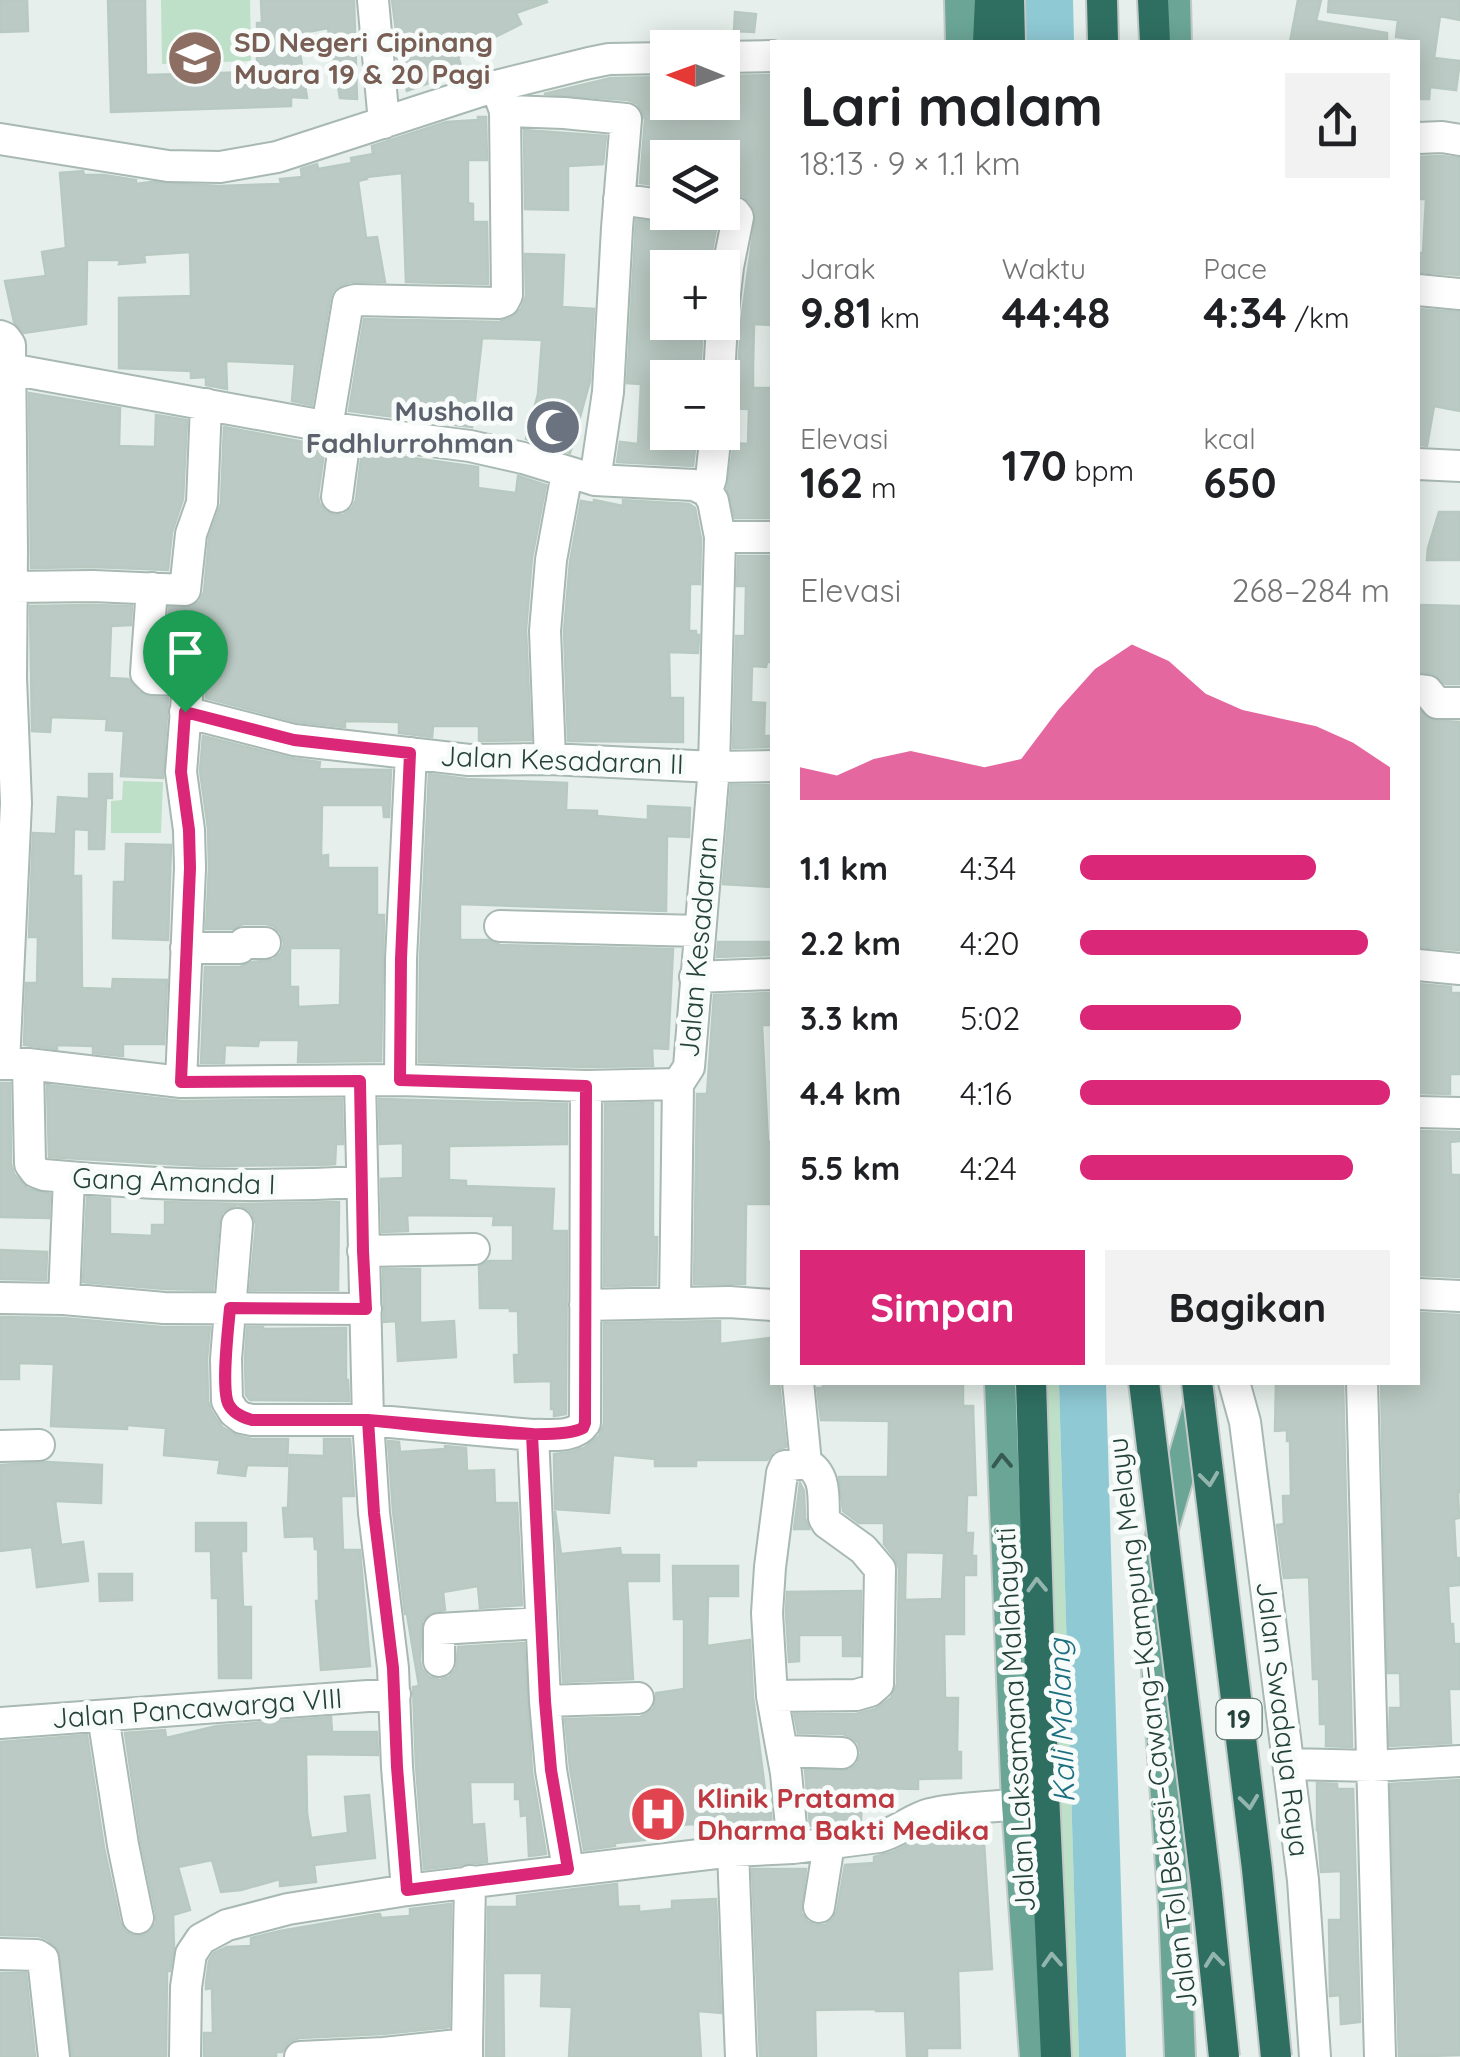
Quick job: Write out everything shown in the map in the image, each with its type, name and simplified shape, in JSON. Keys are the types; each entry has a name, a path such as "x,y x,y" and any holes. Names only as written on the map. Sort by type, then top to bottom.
{"highway":[{"path":"988,40 990,0"},
{"path":"1009,0 1010,40"},
{"path":"1102,0 1104,40"},
{"path":"1153,0 1155,40"},
{"path":"1031,1385 1056,2057"},
{"name":"Jalan Tol Bekasi–Cawang–Kampung Melayu","path":"1144,1385 1224,2057"},
{"name":"19","path":"1196,1385 1257,1869 1276,2057"}],"main road":[{"path":"960,0 961,40"},
{"path":"1175,0 1176,40"},
{"name":"Jalan Laksamana Malahayati","path":"1000,1385 1017,1804 1036,2057"},
{"path":"1180,2057 1174,1908 1153,1616 1158,1546 1207,1385"}],"street":[{"path":"373,0 384,123"},
{"path":"740,57 770,56"},
{"path":"0,139 168,166 220,167 277,157 384,123 501,98 609,59 650,58"},
{"path":"501,98 564,113 626,119 608,392 551,560 546,631 550,759"},
{"path":"337,496 336,428 348,302 500,303 507,295 501,98"},
{"path":"1420,138 1460,140"},
{"path":"619,199 650,203"},
{"path":"1420,290 1460,294"},
{"path":"3,328 10,345 6,551 12,586 8,803 11,1064"},
{"path":"10,369 336,428 470,446 581,477 694,485 707,492 714,450"},
{"path":"12,586 186,590 191,534 202,503 206,404"},
{"path":"1420,464 1460,466"},
{"name":"Jalan Kesadaran","path":"11,1064 181,1082 678,1084 689,1067 714,766 720,537 714,501 707,492"},
{"path":"720,537 770,537"},
{"path":"152,588 146,673 152,679 187,682 181,772 190,868 181,1082"},
{"path":"1420,690 1427,691 1437,702 1460,703"},
{"name":"Jalan Kesadaran II","path":"185,712 294,740 469,760 770,766"},
{"path":"400,1080 410,753"},
{"path":"500,926 700,930"},
{"path":"186,948 240,948 244,943 265,943"},
{"path":"1420,965 1460,968"},
{"path":"695,977 770,974"},
{"name":"Gang Amanda I","path":"11,1064 30,1164 36,1172 70,1178 290,1186 362,1182"},
{"path":"360,1081 368,1420 374,1513 395,1694 407,1890"},
{"path":"676,1303 678,1084"},
{"path":"236,1224 226,1359 227,1401 242,1418 368,1420 532,1434 579,1431 585,1423 586,1086"},
{"path":"1420,1112 1460,1113"},
{"path":"64,1299 70,1178"},
{"path":"363,1251 474,1248"},
{"path":"1420,1294 1460,1296"},
{"path":"0,1298 164,1308 366,1309"},
{"path":"586,1305 770,1305"},
{"path":"798,1385 806,1464"},
{"name":"Jalan Swadaya Raya","path":"1235,1385 1246,1422 1290,1764 1316,2057"},
{"path":"1362,1385 1380,2057"},
{"path":"532,1434 545,1701 551,1770 568,1869"},
{"path":"0,1446 39,1445"},
{"path":"772,1696 856,1694 870,1692 878,1684 880,1568 863,1549 827,1523 822,1479 816,1469 806,1464 786,1466 782,1473 768,1613 772,1696 783,1751 792,1848"},
{"path":"439,1662 439,1629 541,1623"},
{"name":"Jalan Pancawarga VIII","path":"0,1722 395,1694"},
{"path":"545,1701 638,1698"},
{"path":"103,1716 138,1918"},
{"path":"783,1751 842,1752"},
{"path":"1290,1764 1372,1766 1460,1761"},
{"path":"185,2057 186,1987 191,1954 200,1939 227,1924 407,1890 732,1851 829,1844 892,1833 932,1814 1017,1804"},
{"path":"818,1907 829,1844"},
{"path":"732,1851 742,2057"},
{"path":"300,2057 467,2051 470,1882"},
{"path":"0,1954 41,1956 54,2057"}],"green space":[{"path":"161,0 250,0 251,61 162,64"},
{"path":"123,781 163,782 161,833 111,833 111,801 122,800"},
{"path":"1032,1385 1059,1385 1079,2057 1050,2057"}],"water":[{"path":"1025,0 1073,0 1074,40 1025,40"},
{"path":"1059,1385 1106,1385 1126,2057 1079,2057"}],"building":[{"path":"0,0 27,0 28,31 0,32"},
{"path":"108,0 145,0 146,75 257,72 261,0 354,0 357,99 340,98 328,28 297,34 307,98 291,97 291,106 111,112"},
{"path":"392,0 547,2 516,13 521,24 493,38 495,42 458,57 463,71 407,91 397,63"},
{"path":"1298,0 1321,0 1316,21 1387,33 1387,40 1290,40"},
{"path":"1329,0 1460,0 1460,20 1440,16 1434,58 1460,61 1456,90 1430,87 1429,99 1420,99 1420,40 1396,37 1398,20 1328,12"},
{"path":"735,12 756,14 754,32 734,30"},
{"path":"770,75 770,325 754,324 753,388 770,388 770,518 735,518 727,489 733,450 740,450 740,443 748,444 749,409 740,409 739,360 756,212 740,196 740,140 650,140 650,184 640,183 645,120 636,103 544,94 611,78 650,77 650,120 740,120 740,76"},
{"path":"486,117 487,160 468,160 468,203 473,204 473,222 487,222 488,284 406,282 402,173 358,181 366,238 377,237 385,282 350,282 333,290 312,405 292,401 295,364 226,361 227,389 206,385 206,377 191,378 191,371 119,368 119,298 191,296 190,252 144,255 145,262 87,260 86,324 24,333 14,322 5,281 46,276 42,252 66,248 60,173 83,171 84,175 136,180 136,184 281,184 280,179 302,177 301,169 317,164 318,169 352,163 351,158 373,154 372,146 446,122"},
{"path":"524,130 606,136 603,164 568,166 568,210 525,209"},
{"path":"1420,157 1460,158 1460,275 1420,272 1426,199 1420,199"},
{"path":"636,220 650,221 650,230 716,230 712,250 650,250 650,340 702,340 701,360 650,360 650,450 695,450 693,466 617,462 620,442 638,444 641,384 627,383"},
{"path":"525,254 564,255 562,307 594,309 590,381 570,453 526,439 538,394 542,340 482,338 472,427 349,411 364,319 499,322 511,318 521,309 526,296"},
{"path":"1420,309 1460,312 1460,411 1434,406 1427,446 1420,445"},
{"path":"29,393 120,408 119,446 155,447 156,415 187,420 183,499 172,532 168,570 31,568"},
{"path":"224,427 325,446 319,503 334,515 343,515 356,500 362,451 478,467 478,488 516,493 518,476 546,485 532,558 526,630 531,740 479,741 479,726 433,726 432,737 399,733 399,722 345,721 345,727 297,722 206,698 206,678 197,667 185,661 166,661 169,608 192,607 204,592 209,538 221,504"},
{"path":"623,500 689,504 695,508 701,539 700,584 690,584 689,631 699,635 698,653 669,652 670,698 683,698 683,742 568,741 564,631 570,562 581,501 623,506"},
{"path":"1439,512 1460,512 1460,560 1427,560"},
{"path":"738,556 770,556 770,662 766,667 752,666 751,702 765,703 764,736 770,736 770,747 733,748 736,636 745,636 746,586 737,586"},
{"path":"1420,605 1460,606 1460,684 1446,684 1430,673 1420,672"},
{"path":"30,606 132,606 131,625 111,626 109,678 128,679 139,692 168,698 163,778 121,776 124,731 106,730 107,719 51,717 50,732 32,731"},
{"path":"1420,711 1430,720 1460,722 1460,950 1420,947"},
{"path":"203,736 320,762 319,769 391,770 389,817 384,817 383,805 322,805 321,856 328,855 328,868 377,868 377,915 384,915 381,1061 298,1062 299,1040 259,1040 258,1046 225,1045 224,1063 201,1063 205,967 240,967 273,960 284,944 281,933 266,924 206,929 208,828 200,771","holes":["290,948 341,948 340,1005 298,1007 298,987 290,987"]},
{"path":"89,774 112,774 112,798 106,798 104,849 89,849 89,830 74,829 73,876 81,876 82,988 112,989 113,979 167,980 164,1044 123,1044 123,1056 93,1053 93,1046 57,1045 57,1049 24,1045 26,983 37,983 38,937 29,937 33,833 56,834 58,797 89,799"},
{"path":"429,774 567,783 566,810 597,811 597,816 648,820 648,806 690,808 689,837 667,836 666,911 460,904 460,940 488,940 500,945 673,949 668,1049 652,1048 653,1066 419,1062"},
{"path":"731,785 770,785 770,887 723,884"},
{"path":"126,844 171,845 168,940 113,938 114,882 125,882"},
{"path":"718,942 770,942 770,955 717,957"},
{"path":"1420,984 1451,987 1451,993 1460,993 1460,1074 1450,1074 1450,1094 1420,1093"},
{"path":"770,993 770,1025 762,1025 770,1204 746,1204 745,1284 694,1284 697,1094 707,1094 714,995"},
{"path":"0,1083 10,1083 14,1174 28,1189 50,1194 49,1218 0,1217"},
{"path":"47,1085 181,1101 342,1099 343,1144 336,1144 335,1164 321,1165 203,1166 49,1157"},
{"path":"379,1099 567,1104 567,1144 449,1146 449,1180 466,1181 466,1186 554,1189 552,1231 567,1231 566,1414 554,1416 551,1381 515,1382 518,1311 480,1308 479,1266 488,1261 513,1261 513,1225 493,1225 494,1216 407,1215 408,1231 382,1232 381,1179 403,1178 403,1143 380,1144"},
{"path":"653,1103 656,1285 604,1286 605,1104"},
{"path":"1420,1131 1460,1132 1460,1141 1450,1142 1451,1175 1460,1175 1460,1277 1420,1275"},
{"path":"87,1197 110,1199 110,1234 152,1236 152,1225 165,1225 165,1202 339,1202 338,1290 250,1290 256,1225 248,1209 238,1205 222,1213 219,1222 213,1290 83,1282"},
{"path":"0,1250 47,1252 46,1280 0,1279"},
{"path":"383,1269 420,1269 420,1323 454,1321 456,1357 398,1361 396,1321 384,1322"},
{"path":"1420,1313 1460,1315 1460,1492 1459,1518 1454,1519 1460,1585 1448,1586 1454,1644 1460,1644 1460,1689 1449,1689 1451,1743 1389,1746 1390,1708 1401,1708 1400,1673 1387,1673 1381,1385 1420,1385"},
{"path":"0,1317 210,1327 207,1359 211,1411 222,1427 238,1436 288,1439 287,1466 247,1465 245,1476 218,1473 220,1460 164,1455 166,1428 51,1426 54,1364 19,1363 19,1379 0,1379"},
{"path":"720,1321 720,1344 770,1338 770,1385 779,1385 786,1447 774,1451 767,1460 696,1460 696,1466 655,1466 655,1459 613,1455 609,1513 555,1509 554,1454 584,1448 599,1436 604,1424 604,1323"},
{"path":"247,1327 346,1328 349,1401 250,1400 246,1395"},
{"path":"963,1385 963,1406 973,1406 976,1495 967,1495 966,1533 973,1533 976,1575 964,1575 964,1634 944,1634 945,1698 958,1698 957,1752 961,1752 961,1778 918,1779 918,1789 874,1788 873,1799 862,1799 861,1820 810,1826 805,1770 850,1770 861,1753 858,1743 843,1734 798,1733 794,1714 856,1714 875,1709 891,1698 897,1684 899,1568 884,1544 884,1523 859,1523 843,1511 839,1477 888,1477 889,1421 821,1420 817,1388","holes":["906,1552 944,1553 942,1599 905,1600"]},
{"path":"1276,1385 1343,1385 1352,1747 1326,1746 1326,1724 1320,1724 1319,1679 1313,1679 1309,1577 1284,1578 1277,1525 1284,1524 1283,1496 1291,1496 1290,1441 1287,1430 1275,1431"},
{"path":"324,1439 350,1439 354,1496 341,1496 343,1550 360,1550 370,1666 321,1670 316,1601 318,1549 314,1536 285,1537 283,1508 288,1508 290,1455 324,1456"},
{"path":"388,1441 399,1442 400,1452 445,1446 466,1448 467,1471 494,1470 495,1503 517,1503 522,1605 480,1608 478,1586 443,1592 445,1610 430,1613 422,1621 420,1661 429,1677 440,1680 456,1669 458,1647 524,1643 532,1772 546,1854 529,1856 527,1815 521,1816 515,1782 470,1782 472,1825 484,1824 487,1862 424,1869 413,1687 419,1686 405,1614"},
{"path":"0,1465 102,1465 101,1503 55,1501 61,1545 83,1542 88,1581 37,1587 32,1547 0,1551"},
{"path":"800,1483 804,1491 809,1529 794,1529"},
{"path":"555,1511 561,1554 620,1548 621,1555 659,1555 659,1581 627,1581 633,1679 563,1682"},
{"path":"196,1523 246,1523 246,1551 241,1551 243,1607 251,1607 251,1678 219,1678 218,1598 212,1598 211,1551 196,1551"},
{"path":"673,1566 738,1566 738,1596 708,1596 707,1646 750,1640 753,1697 772,1830 695,1831 695,1824 644,1827 645,1840 584,1850 565,1719 640,1717 654,1708 656,1693 684,1689 684,1619 674,1619"},
{"path":"99,1574 132,1574 132,1600 100,1601"},
{"path":"861,1591 860,1656 843,1656 843,1635 799,1635 799,1661 789,1662 787,1592"},
{"path":"331,1717 332,1732 377,1732 378,1755 306,1754 311,1838 348,1833 345,1797 369,1795 375,1858 314,1865 316,1882 280,1886 280,1879 221,1892 212,1860 178,1867 190,1910 173,1915 174,1948 167,1971 166,2057 72,2057 59,1950 39,1936 0,1935 0,1742 87,1735 120,1922 131,1935 141,1936 151,1931 156,1914 125,1733 165,1730 166,1738 217,1726"},
{"path":"1460,1780 1460,2055 1399,2057 1390,1784"},
{"path":"1317,1783 1353,1789 1360,2022 1341,2024 1340,1995 1330,1996 1329,1920 1341,1920 1341,1871 1321,1872"},
{"path":"983,1826 992,1969 958,1971 960,2048 927,2048 927,2057 907,2057 905,2011 815,2010 816,2057 760,2057 752,1869 806,1869 801,1913 808,1922 825,1925 837,1911 845,1865 874,1863 874,1857 935,1832"},
{"path":"617,1884 618,1907 639,1906 639,1912 672,1909 672,1901 716,1899 721,2013 698,2011 701,2057 569,2057 572,2007 541,2006 542,1973 503,1973 504,2057 486,2057 488,1907 517,1907 517,1896"},
{"path":"451,1904 449,2027 299,2038 289,2042 282,2052 276,2052 276,2057 204,2057 204,2033 213,2033 212,1988 206,1989 206,1983 214,1953 227,1947 251,1946 251,1938 280,1931 378,1914 381,1918 410,1916 410,1909"},
{"path":"0,1973 26,1973 35,2057 0,2057"}],"place":[{"name":"SD Negeri Cipinang Muara 19 & 20 Pagi","path":"195,58"},
{"name":"Musholla Fadhlurrohman","path":"553,427"},
{"name":"Klinik Pratama Dharma Bakti Medika","path":"658,1814"}],"route":[{"path":"185,712 181,772 190,868 181,1082 360,1081 366,1309 230,1308 227,1401 234,1412 252,1420 368,1420 532,1434 545,1701 551,1770 568,1869 407,1890 393,1668 374,1513 368,1420 450,1428 532,1434 565,1434 583,1428 586,1086 400,1080 410,753 294,740 185,712"}],"water label":[{"name":"Kali Malang","path":"1062,1721"}]}
